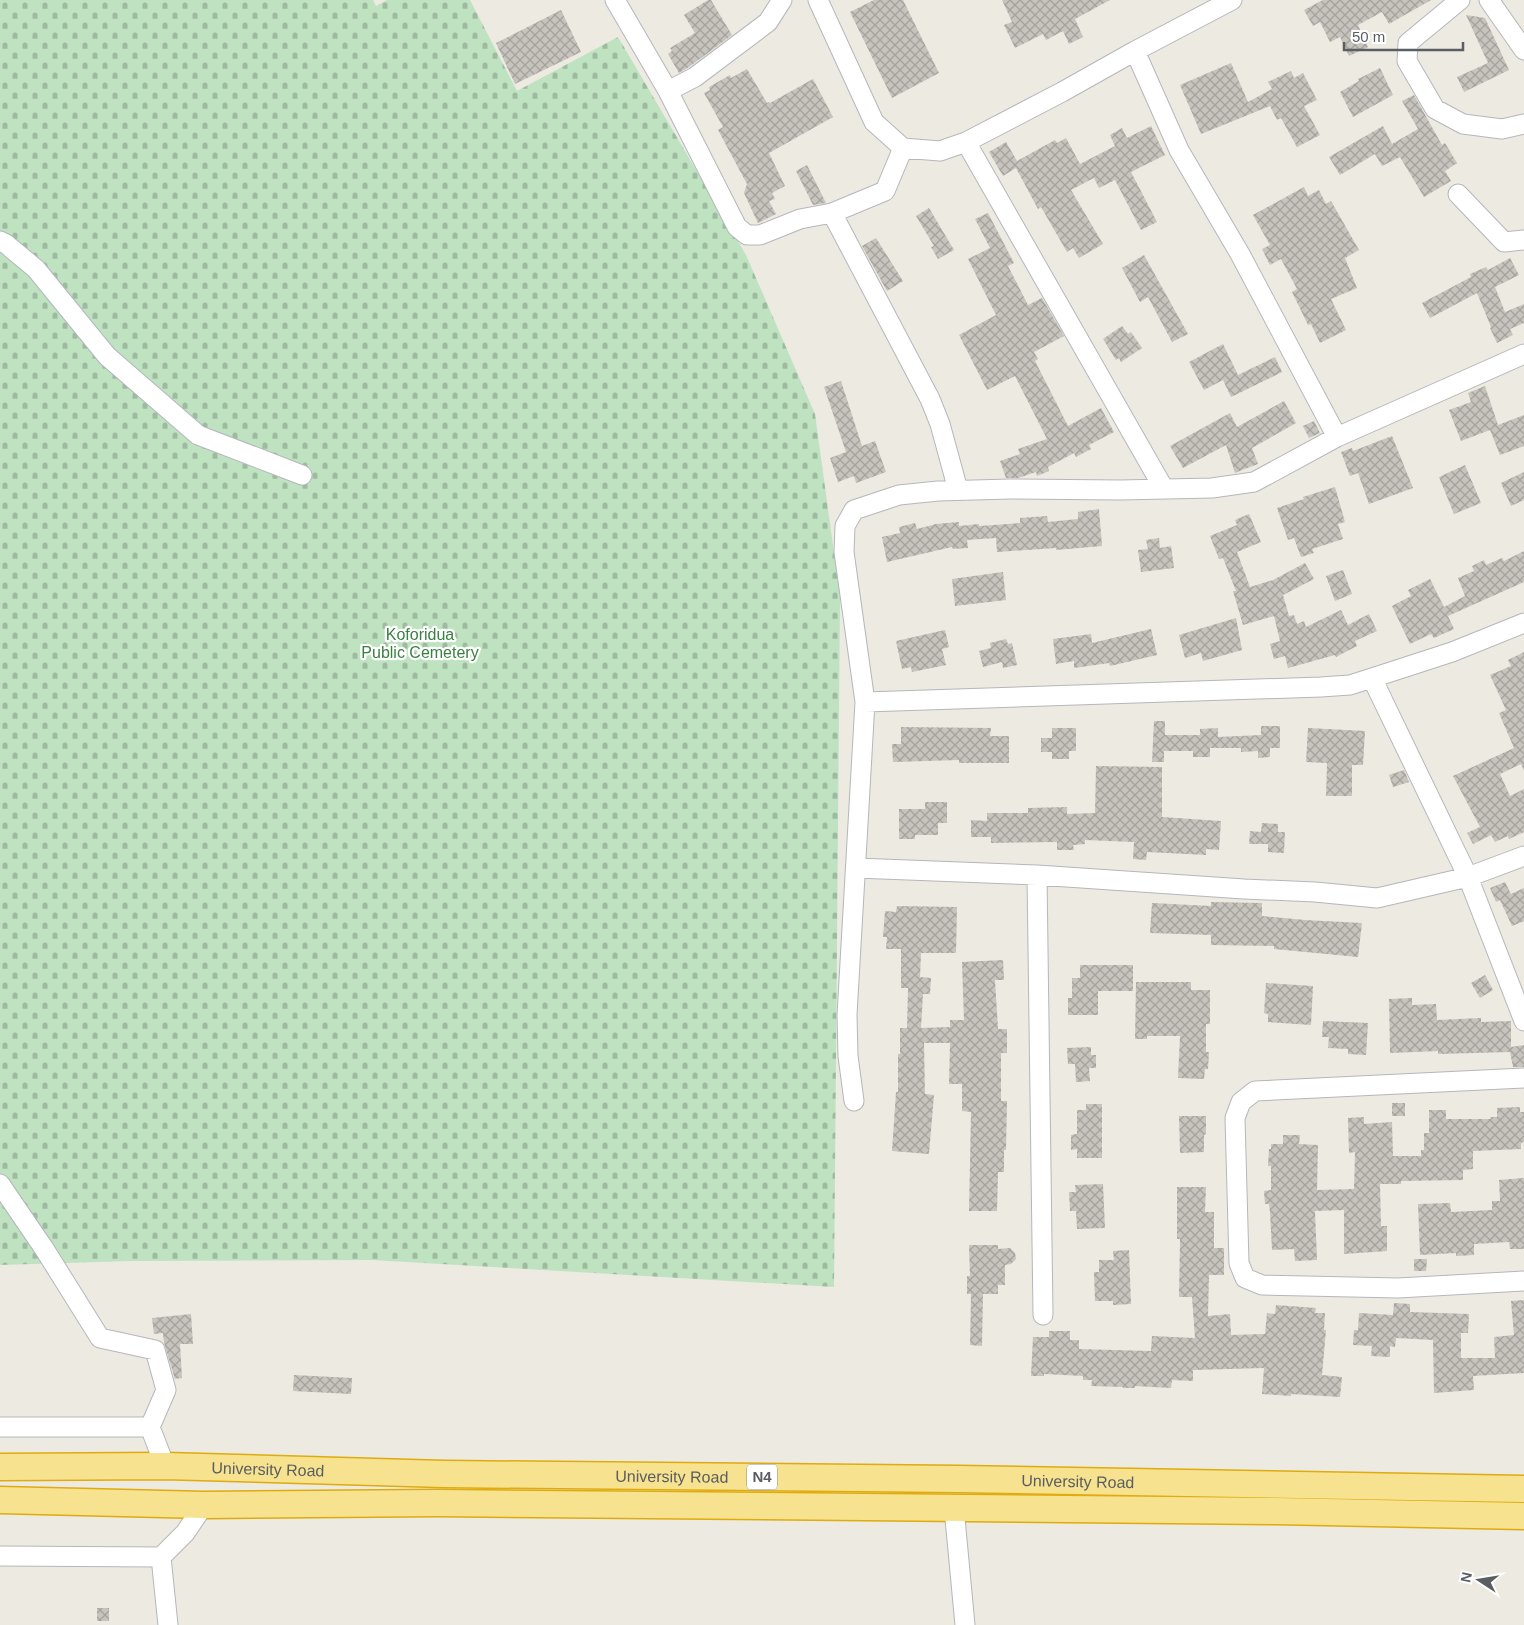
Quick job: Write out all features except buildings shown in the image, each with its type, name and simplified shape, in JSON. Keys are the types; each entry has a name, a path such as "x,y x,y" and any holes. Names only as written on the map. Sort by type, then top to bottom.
{"highway":[{"name":"University Road","path":"0,1467 165,1466 444,1474 968,1479 1524,1489"},
{"name":"University Road","path":"0,1500 204,1504 448,1503 954,1508 1524,1516"}],"street":[{"path":"616,0 668,92 737,227 747,235 760,235 800,219 832,213 885,192 903,148"},
{"path":"668,92 695,77 768,22 782,0"},
{"path":"818,0 874,122 903,148 940,151 966,142 1232,0"},
{"path":"1460,0 1408,43 1407,62 1435,109 1463,124 1502,129 1524,124"},
{"path":"1489,0 1524,50"},
{"path":"1135,51 1179,150 1240,254 1337,437"},
{"path":"966,142 1164,489"},
{"path":"1458,194 1504,242 1524,240"},
{"path":"832,213 930,399 940,424 958,490"},
{"path":"0,241 36,269 107,356 198,435 302,476"},
{"path":"854,1101 848,1056 847,1015 865,702 844,552 845,526 854,510 899,495 958,490 1212,488 1254,482 1337,437 1524,354"},
{"path":"865,702 1350,685 1452,652 1524,623"},
{"path":"1372,678 1468,877 1524,1021"},
{"path":"856,868 1037,875 1244,890 1316,892 1377,898 1468,877 1524,856"},
{"path":"1037,875 1043,1315"},
{"path":"1524,1078 1255,1091 1240,1102 1235,1118 1239,1263 1245,1278 1262,1286 1398,1288 1524,1281"},
{"path":"0,1184 45,1250 100,1338 155,1350 166,1390 150,1427 165,1466"},
{"path":"0,1427 150,1427"},
{"path":"0,1556 161,1557 185,1533 204,1504"},
{"path":"954,1508 965,1625"},
{"path":"161,1557 168,1625"}],"green space":[{"name":"Koforidua Public Cemetery","path":"0,0 373,0 376,6 387,0 470,0 517,91 618,37 746,255 815,414 840,597 834,1287 372,1260 131,1261 0,1265"}]}
